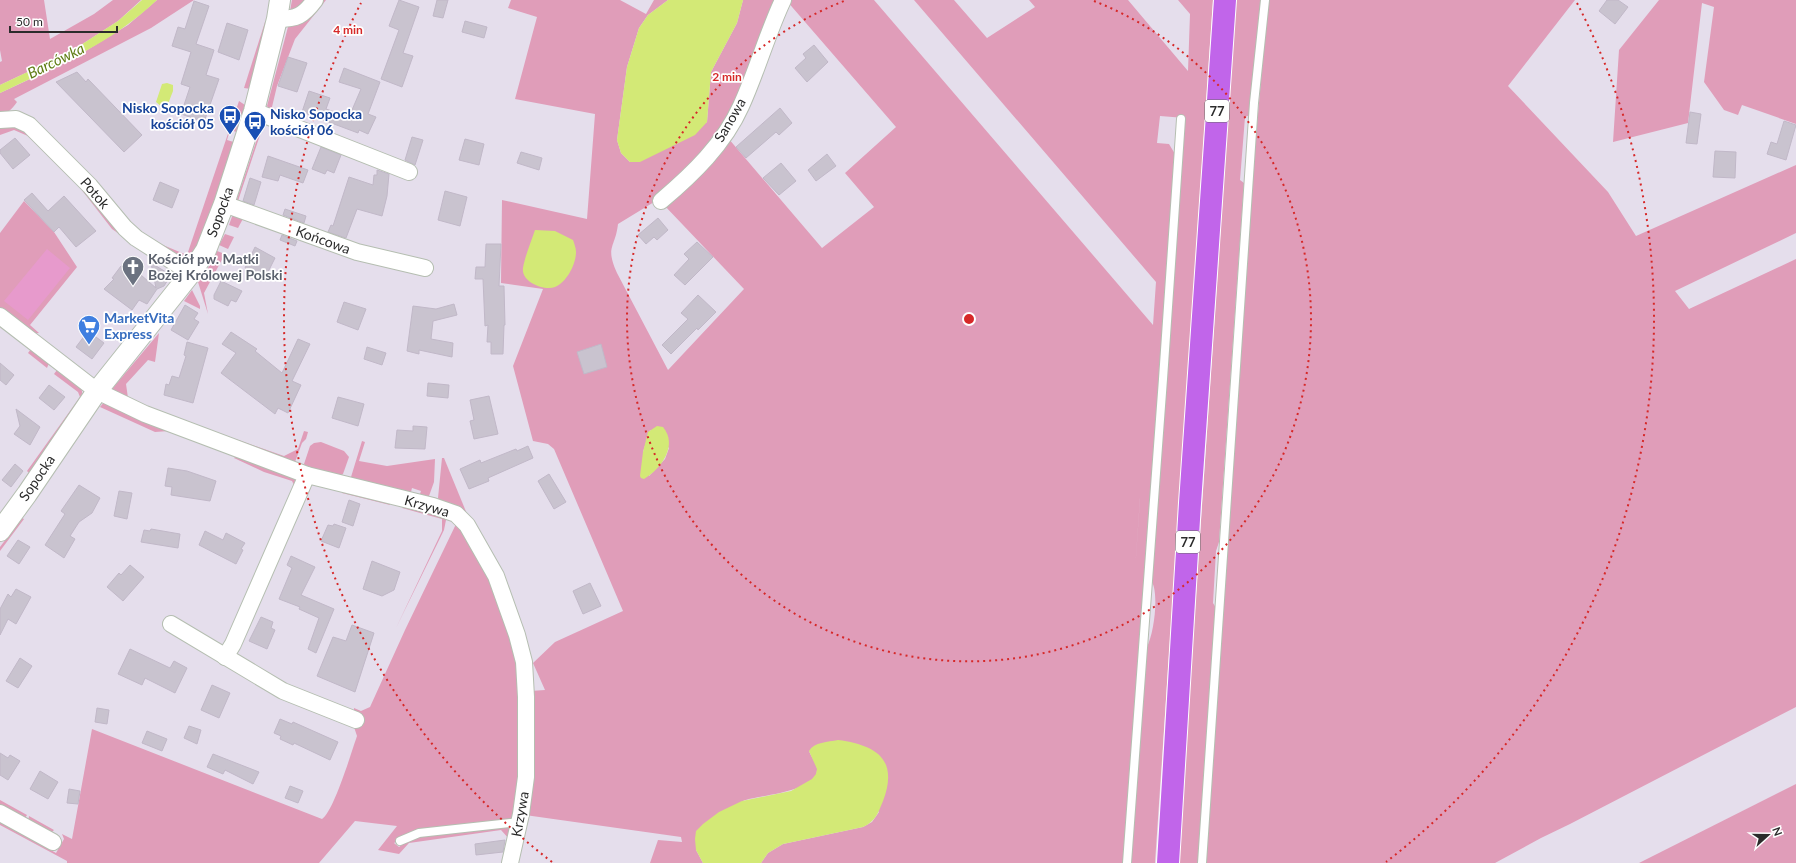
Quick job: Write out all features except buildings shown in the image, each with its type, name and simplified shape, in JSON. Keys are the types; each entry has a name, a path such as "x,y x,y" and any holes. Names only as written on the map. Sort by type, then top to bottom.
{"main road":[{"name":"77","path":"1168,863 1191,488 1225,0"}],"street":[{"name":"Sopocka","path":"2,526 27,494 97,391 191,274 206,250 224,204 254,111 277,19 280,0"},
{"path":"277,19 293,19 300,16 315,0"},
{"name":"Sanowa","path":"661,201 683,182 710,154 730,125 741,106 772,24 783,0"},
{"path":"254,111 409,172"},
{"name":"Potok","path":"0,120 16,119 29,125 90,186 125,228 136,238 191,274"},
{"name":"Końcowa","path":"224,204 357,252 424,268"},
{"name":"Krzywa","path":"0,316 97,391 145,414 306,475 433,506 456,514 467,526 496,576 517,635 524,662 526,697 526,777 520,822 510,863"},
{"path":"225,657 233,644 306,475"},
{"path":"171,624 283,691 356,720"},
{"path":"0,813 53,842"}],"lane":[{"path":"1202,863 1254,111 1265,0"},
{"path":"1128,863 1164,379 1181,119"},
{"path":"400,841 419,833 520,822"}],"shaded area":[{"path":"0,0 44,0 50,39 94,14 113,0 141,0 118,21 70,52 0,85 0,62 2,61 0,50"},
{"path":"157,0 194,0 151,28 14,99 17,102 13,107 8,112 0,115 0,93 71,60 128,25"},
{"path":"292,0 309,0 300,11 290,11"},
{"path":"321,0 326,0 295,39 277,86 272,107 281,116 269,109 267,106 288,27 295,23"},
{"path":"511,0 620,0 646,14 654,0 668,0 648,15 639,28 627,67 617,140 621,153 630,162 707,122 711,72 737,23 743,0 779,0 721,133 659,199 618,224 611,252 613,264 668,370 744,289 663,204 728,138 822,248 874,207 845,173 896,127 786,0 874,0 1153,325 1156,282 914,0 954,0 987,38 1035,7 1029,0 1128,0 1188,71 1190,14 1178,0 1213,0 1155,863 1131,863 1147,647 1152,633 1155,614 1155,596 1152,582 1185,118 1160,116 1157,143 1169,144 1175,154 1124,863 761,863 768,853 783,844 863,827 872,822 879,812 809,751 817,768 815,776 809,782 799,787 750,799 739,804 696,850 703,863 650,863 658,840 682,842 681,837 525,815 530,691 545,690 533,663 555,642 623,611 554,449 548,444 533,441 513,366 543,289 501,283 502,200 587,219 595,114 515,99 537,17 508,8","holes":["650,430 669,448 665,459 649,476 643,452"]},
{"path":"1236,0 1261,0 1250,115 1245,117 1240,180 1244,183 1219,542 1216,551 1213,603 1216,608 1199,863 1178,863"},
{"path":"1268,0 1575,0 1508,86 1608,192 1636,236 1796,165 1796,233 1675,291 1689,309 1796,259 1796,707 1495,863 1206,863 1247,239"},
{"path":"1659,0 1796,0 1796,124 1742,105 1738,115 1724,110 1704,82 1714,7 1702,3 1688,123 1613,142 1619,50"},
{"path":"265,22 270,24 251,89 244,88"},
{"path":"239,101 248,107 240,133 230,130 227,140 237,143 210,224 204,240 197,252 191,259 179,259 141,236 187,255"},
{"path":"263,121 264,123 237,204 235,205"},
{"path":"9,126 24,128 73,175 70,178 28,136 14,130 0,135 0,127"},
{"path":"92,176 141,236 118,214 91,180"},
{"path":"84,187 178,275 112,229 81,189"},
{"path":"24,201 54,232 77,267 30,325 39,333 31,334 0,309 0,233"},
{"path":"233,214 245,215 238,228 229,225"},
{"path":"225,234 234,237 228,249 219,245"},
{"path":"47,249 70,268 28,320 4,301"},
{"path":"217,251 225,254 204,293 208,314 198,282 208,268"},
{"path":"192,290 200,306 200,309 184,301"},
{"path":"159,333 155,362 148,360 126,384 128,398 174,417 173,420 126,400 112,389"},
{"path":"31,349 49,363 47,368 28,353"},
{"path":"57,370 80,387 82,391 82,399 24,487 3,516 1,516 0,512 2,513 31,475 27,471 80,397 78,392 54,374"},
{"path":"105,401 169,431 155,432 100,407"},
{"path":"193,424 284,456 298,449 304,431 308,432 295,462"},
{"path":"362,441 365,442 359,461 387,466 435,459 434,482 429,496 424,499 420,494 421,491 412,488 411,492 406,495 355,482 351,477"},
{"path":"321,442 344,451 349,457 343,474 337,478 307,471 304,464 310,446 314,443"},
{"path":"238,454 294,475 297,480 295,487 292,481 264,472 234,458"},
{"path":"442,458 444,458 467,514 441,504 438,498"},
{"path":"347,488 388,498 390,505 342,493"},
{"path":"407,503 447,515 444,530 396,628 442,531 442,519 402,508"},
{"path":"22,518 24,519 0,551 0,547"},
{"path":"457,522 479,551 516,640 524,706 515,818 406,834 394,843 399,847 405,842 418,837 506,826 511,829 510,840 501,830 409,843 399,854 378,850 397,826 355,821 319,863 67,863 67,861 0,825 0,818 56,853 64,839 62,834 72,839 92,729 322,819 327,814 337,794 357,736 354,727 354,708 361,711 370,707"},
{"path":"1796,784 1796,863 1639,863"},
{"path":"0,800 27,815 24,820 0,806"},
{"path":"29,816 54,830 52,832 41,826 28,822"}],"water":[{"name":"Barcówka","path":"142,0 157,0 121,29 82,53 0,93 0,85 70,52 118,21"},
{"path":"668,0 743,0 737,23 711,72 707,122 695,135 640,162 630,162 621,153 617,140 627,67 639,28 648,15"},
{"path":"167,83 173,85 173,91 168,104 162,107 156,102 162,84"},
{"path":"535,230 555,231 573,240 576,257 573,267 567,277 555,287 545,288 534,284 529,281 523,273 525,259"},
{"path":"657,426 663,427 667,434 669,441 668,448 666,456 657,469 644,479 640,476 643,452 648,432"},
{"path":"838,740 852,742 873,750 881,757 886,765 888,774 887,787 880,809 871,822 863,827 783,844 768,853 761,863 703,863 696,850 695,839 696,831 703,824 719,812 742,801 791,791 812,779 816,774 817,769 809,751 811,748 818,744"}],"place":[{"name":"Nisko Sopocka kościół 05","path":"230,136"},
{"name":"Nisko Sopocka kościół 06","path":"255,142"},
{"name":"Kościół pw. Matki Bożej Królowej Polski","path":"133,286"},
{"name":"MarketVita Express","path":"89,346"}]}
